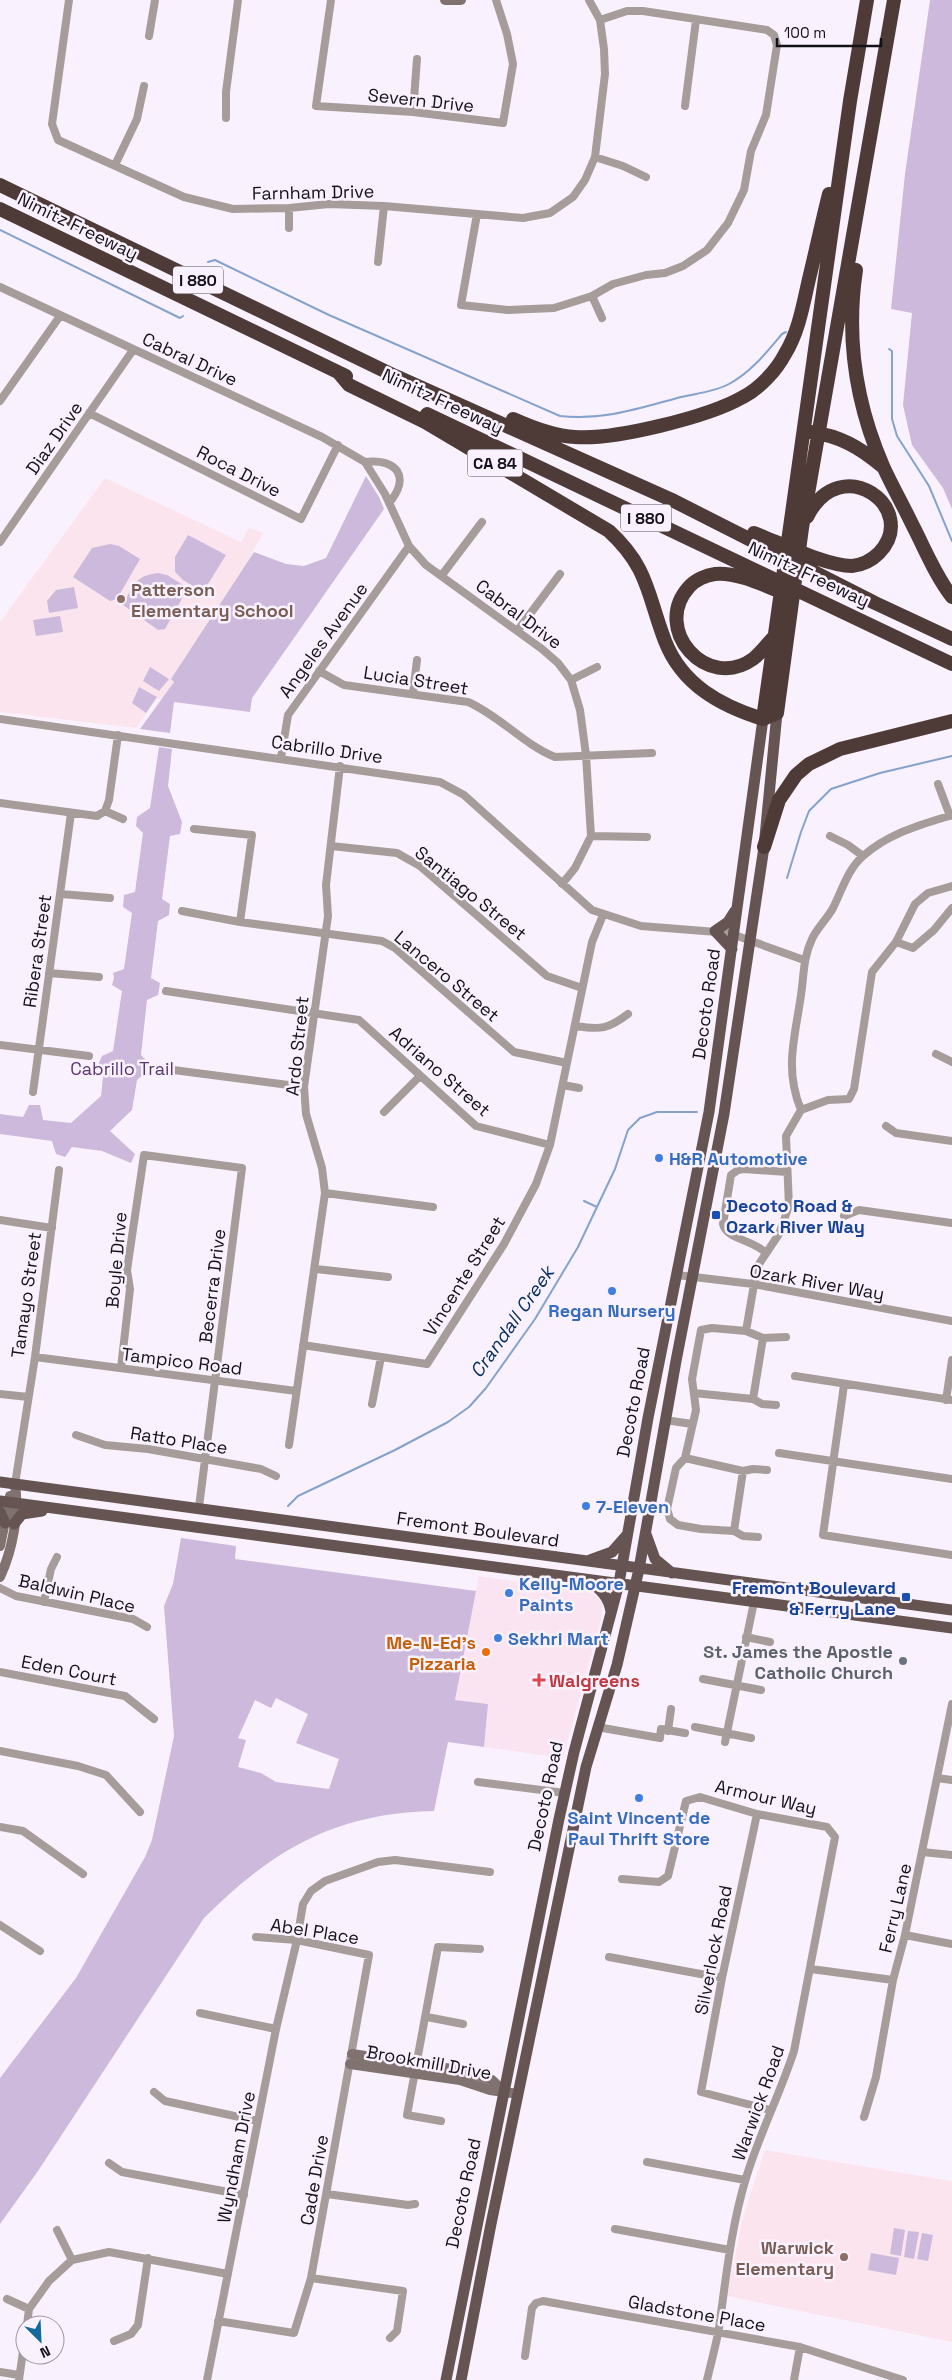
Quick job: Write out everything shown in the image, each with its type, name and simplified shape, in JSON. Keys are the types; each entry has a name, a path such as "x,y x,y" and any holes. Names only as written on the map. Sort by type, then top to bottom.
{"highway":[{"path":"396,376 487,408 550,433 574,437 622,434 706,413 744,397 774,371 785,356 798,324 850,101 868,0"},
{"path":"894,0 874,125 872,158 854,285 851,331 859,391 883,466 935,572 952,597"},
{"name":"Decoto Road","path":"777,713 780,639 793,514 850,101"},
{"name":"Decoto Road","path":"763,719 802,528 860,193 874,125"},
{"name":"Nimitz Freeway","path":"0,185 396,376 674,501 875,603 952,639"},
{"name":"Nimitz Freeway","path":"0,209 952,664"},
{"name":"CA 84","path":"339,372 349,385 425,422 609,531 632,555 640,568 666,643 680,668 690,680 714,699 741,712 763,719"},
{"path":"805,426 820,428 851,442 883,466"},
{"path":"674,501 826,561 852,566 865,563 884,548 889,537 890,525 888,512 873,492 862,487 848,486 835,488 824,495 812,509 802,528"},
{"path":"780,639 753,659 740,665 727,668 713,667 691,654 682,644 677,632 678,606 683,594 701,578 715,574 728,574 865,622"},
{"path":"763,719 777,713"},
{"path":"764,847 779,800 796,775 810,764 840,749 952,721"}],"main road":[{"name":"Decoto Road","path":"461,2380 582,1785 597,1728 617,1665 639,1569 665,1420 724,1114 764,847 777,713"},
{"name":"Decoto Road","path":"445,2379 565,1793 619,1583 709,1112 763,719"},
{"path":"732,949 715,930 728,922 738,907"},
{"name":"Fremont Boulevard","path":"0,1482 199,1507 622,1567 952,1610"},
{"name":"Fremont Boulevard","path":"8,1502 952,1628"},
{"path":"0,1512 9,1524 26,1512 60,1508"},
{"path":"645,1532 655,1559 674,1574"},
{"path":"586,1562 612,1552 628,1533"},
{"path":"581,1578 601,1590 608,1602 611,1614"}],"street":[{"name":"Farnham Drive","path":"69,0 52,124 53,132 58,140 184,197 233,209 289,208 329,204 384,206 523,218 550,213 573,197 585,180 595,157 605,74 603,35 600,20 589,0"},
{"path":"149,36 155,0"},
{"path":"226,118 226,92 238,0"},
{"name":"Severn Drive","path":"331,0 316,106 413,112 503,123 513,64 507,34 496,0"},
{"path":"446,0 461,0"},
{"path":"477,214 461,305 508,310 554,308 592,296 613,284 646,275 665,273 683,266 707,250 728,222 744,190 750,152 766,116 776,40 771,32 643,11 627,11 600,20"},
{"path":"685,106 696,20"},
{"path":"413,112 417,59"},
{"path":"116,165 137,119 144,86"},
{"path":"595,157 623,166 646,177"},
{"path":"378,262 384,206"},
{"path":"289,208 289,228"},
{"name":"Cabral Drive","path":"0,287 338,445 365,462 389,503 409,546 426,565 518,630 558,663 571,680 580,710 586,755 591,836"},
{"path":"592,296 602,318"},
{"path":"0,401 60,316"},
{"name":"Diaz Drive","path":"0,542 133,350"},
{"name":"Roca Drive","path":"89,413 301,519 338,445"},
{"name":"Cabral Drive","path":"365,462 379,460 390,464 397,470 401,480 398,492 389,503"},
{"path":"442,575 482,522"},
{"name":"Angeles Avenue","path":"281,758 288,715 409,546"},
{"path":"518,630 560,574"},
{"path":"413,693 417,660"},
{"path":"571,680 597,667"},
{"name":"Lucia Street","path":"319,671 344,685 413,693 477,705 542,751 555,757 652,752"},
{"name":"Cabrillo Drive","path":"0,719 427,778 452,787 464,795 583,903 603,915 641,926 715,930 734,934 804,960"},
{"path":"0,803 96,816 105,811 109,800 118,735"},
{"name":"Ardo Street","path":"289,1445 316,1268 325,1193 322,1168 306,1114 304,1087 328,916 326,885 340,766"},
{"path":"801,1110 796,1097 791,1065 792,1045 801,994 804,960 812,938 832,910 848,876 863,856 897,832 951,815 938,784"},
{"path":"105,811 124,819"},
{"name":"Ribera Street","path":"33,1092 71,813"},
{"path":"194,829 252,836 240,922"},
{"path":"562,884 575,868 591,836 647,837"},
{"path":"830,836 848,845 863,856"},
{"name":"Santiago Street","path":"331,846 397,854 408,859 420,866 547,976 582,988"},
{"path":"746,1332 757,1267 779,1234 789,1206 786,1136 801,1110 828,1100 849,1098 854,1088 872,972 896,942 914,904 928,893 951,886 952,896"},
{"path":"61,894 110,898"},
{"path":"896,942 913,948 934,930 952,908"},
{"name":"Lancero Street","path":"182,911 240,922 382,941 395,948 514,1052 567,1063"},
{"name":"Vincente Street","path":"303,1345 427,1364 504,1244 536,1184 550,1145 592,942 603,915"},
{"path":"48,972 99,977"},
{"name":"Adriano Street","path":"166,992 315,1012 359,1020 476,1126 550,1145"},
{"path":"576,1026 595,1029 612,1026 628,1014"},
{"path":"0,1045 90,1056"},
{"path":"936,1054 952,1062"},
{"path":"158,1068 304,1087"},
{"path":"384,1112 420,1076"},
{"path":"563,1085 579,1088"},
{"path":"886,1126 896,1133 952,1141"},
{"name":"Boyle Drive","path":"121,1368 130,1289 127,1270 144,1154"},
{"name":"Becerra Drive","path":"144,1154 242,1168 199,1507"},
{"path":"766,1253 750,1241 729,1235 724,1230 723,1224 731,1175 738,1170 744,1169 787,1172"},
{"name":"Tamayo Street","path":"0,1577 9,1524 8,1502 15,1484 35,1357 59,1170"},
{"path":"325,1193 434,1206"},
{"path":"789,1206 808,1208"},
{"path":"844,1216 859,1210 952,1223"},
{"path":"0,1220 52,1228"},
{"path":"316,1268 388,1277"},
{"name":"Ozark River Way","path":"677,1275 753,1284 952,1322"},
{"path":"758,1537 743,1536 734,1531 678,1525 670,1519 667,1509 676,1468 685,1458 696,1410 692,1379 701,1330 712,1328 746,1332 763,1338 786,1337"},
{"path":"753,1400 763,1338"},
{"name":"Tampico Road","path":"35,1357 296,1391"},
{"path":"372,1404 381,1357"},
{"path":"795,1376 949,1400 952,1360"},
{"path":"844,1385 822,1535 952,1555"},
{"path":"694,1392 776,1405"},
{"path":"0,1394 28,1397"},
{"path":"665,1420 692,1424"},
{"name":"Ratto Place","path":"76,1435 105,1445 148,1449 205,1461 261,1469 276,1476"},
{"path":"779,1454 952,1479"},
{"path":"685,1458 743,1471 754,1469 766,1470"},
{"path":"734,1531 743,1471"},
{"name":"Tamayo Street","path":"0,1546 9,1524"},
{"path":"44,1602 51,1570 57,1557"},
{"name":"Baldwin Place","path":"0,1588 16,1596 133,1619 147,1627"},
{"path":"726,1738 754,1602"},
{"path":"746,1637 770,1642"},
{"name":"Eden Court","path":"0,1672 125,1696 154,1719"},
{"path":"703,1679 761,1690"},
{"name":"Ferry Lane","path":"864,2118 876,2077 893,1980 905,1935 952,1704"},
{"path":"668,1730 671,1709"},
{"path":"695,1727 726,1738 751,1738"},
{"path":"597,1728 660,1738 661,1729 685,1733"},
{"path":"0,1751 78,1766 106,1775 140,1812"},
{"path":"937,1778 952,1780"},
{"path":"478,1782 565,1793"},
{"name":"Armour Way","path":"622,1879 659,1882 668,1876 686,1801 700,1797 757,1814 827,1827 835,1836"},
{"name":"Silverlock Road","path":"757,1814 722,1978 701,2092 770,2110"},
{"path":"0,1827 23,1831 83,1874"},
{"name":"Warwick Road","path":"708,2380 718,2330 730,2250 745,2180 794,2051 835,1836"},
{"path":"922,1852 952,1855"},
{"name":"Wyndham Drive","path":"207,2380 276,2029 297,1940 303,1904 311,1891 325,1881 362,1866 395,1860 490,1872"},
{"path":"0,1925 40,1950"},
{"path":"905,1935 952,1944"},
{"name":"Abel Place","path":"256,1937 297,1940 369,1955"},
{"path":"441,2121 407,2115 427,2017 438,1947 480,1949"},
{"name":"Cade Drive","path":"218,2322 294,2333 311,2278 369,1955"},
{"path":"609,1957 722,1978"},
{"path":"811,1969 893,1980"},
{"path":"200,2013 276,2029"},
{"path":"427,2017 463,2024"},
{"name":"Brookmill Drive","path":"351,2059 416,2069 465,2071 492,2080 503,2091 518,2094"},
{"path":"154,2092 165,2101 258,2121"},
{"path":"647,2162 745,2180"},
{"path":"109,2163 122,2172 244,2195"},
{"path":"327,2194 408,2205 415,2204"},
{"path":"615,2229 730,2250"},
{"path":"57,2230 72,2260"},
{"path":"28,2315 29,2308 49,2280 72,2260 110,2252 228,2274"},
{"path":"114,2341 131,2334 138,2325 148,2258"},
{"path":"311,2278 403,2291 397,2331 390,2338"},
{"path":"7,2299 29,2308"},
{"name":"Gladstone Place","path":"525,2356 532,2308 536,2303 543,2301 718,2330 800,2347 877,2376 903,2380"},
{"path":"794,2380 800,2347"},
{"path":"0,2372 19,2378 21,2365"}],"shaded area":[{"name":"Patterson Elementary School","path":"105,478 241,542 249,528 263,533 240,576 171,679 174,682 162,700 157,698 136,728 0,712 0,622"},
{"path":"479,1576 587,1592 595,1595 603,1604 601,1620 563,1758 484,1747 488,1704 455,1700"},
{"name":"Warwick Elementary","path":"765,2150 952,2181 952,2342 727,2296 743,2217"}],"green space":[{"path":"930,0 952,0 952,509 943,488 912,445 903,405 912,313 891,309 905,174"},
{"path":"366,476 384,509 252,698 250,712 174,702 170,733 140,729 174,682 171,679 254,552 286,564 304,566 326,558"},
{"path":"188,535 226,555 203,592 183,580 175,572 175,557"},
{"path":"110,544 119,546 140,559 117,599 110,601 73,577 92,548"},
{"path":"158,573 167,575 188,588 165,629 158,630 123,605 132,587 139,579"},
{"path":"74,587 78,608 49,613 47,601 56,590"},
{"path":"60,616 63,632 36,636 33,620"},
{"path":"150,667 169,679 159,691 143,681"},
{"path":"139,687 157,697 146,713 132,703"},
{"name":"Cabrillo Trail","path":"159,747 172,749 168,786 182,822 180,834 170,836 162,899 170,904 169,915 158,921 151,978 160,983 158,995 147,1000 141,1055 147,1061 146,1072 137,1080 132,1110 110,1131 135,1154 131,1163 102,1151 72,1147 65,1157 56,1154 52,1141 0,1134 0,1114 23,1117 29,1105 40,1105 43,1120 71,1123 101,1096 104,1067 98,1065 102,1056 113,1051 122,991 112,985 113,973 124,969 132,913 123,907 124,895 135,892 143,833 136,826 137,817 150,808"},
{"path":"181,1538 236,1546 235,1559 476,1591 455,1700 488,1704 484,1747 448,1742 434,1811 398,1813 366,1819 336,1828 307,1840 255,1873 204,1918 38,2171 0,2224 0,2078 76,1978 145,1857 152,1840 174,1736 164,1606 173,1584","holes":["276,1698 308,1714 296,1743 339,1759 329,1789 276,1782 261,1773 238,1767 246,1740 238,1738 255,1700 271,1708"]},
{"path":"894,2228 905,2230 901,2256 890,2254"},
{"path":"908,2231 919,2232 914,2259 904,2257"},
{"path":"922,2233 933,2235 928,2261 917,2259"},
{"path":"871,2253 899,2258 896,2275 868,2270"}],"waterway":[{"path":"0,230 180,318 183,316"},
{"path":"208,262 215,260 329,315 560,416 591,417 606,415 718,389 744,374 786,332"},
{"path":"889,349 892,351 892,419 897,436 929,486 952,541"},
{"name":"Crandall Creek","path":"787,878 809,811 831,789 880,773 952,756"},
{"name":"Crandall Creek","path":"288,1506 298,1496 395,1450 448,1422 469,1407 486,1388 535,1319 578,1247 615,1169 628,1130 640,1118 657,1112 697,1112"},
{"path":"584,1201 597,1207"}],"place":[{"name":"Patterson Elementary School","path":"121,599"},
{"name":"H&R Automotive","path":"659,1158"},
{"name":"Decoto Road & Ozark River Way","path":"716,1215"},
{"name":"Regan Nursery","path":"612,1291"},
{"name":"7-Eleven","path":"586,1506"},
{"name":"Kelly-Moore Paints","path":"509,1593"},
{"name":"Fremont Boulevard & Ferry Lane","path":"906,1597"},
{"name":"Sekhri Mart","path":"498,1638"},
{"name":"Me-N-Ed's Pizzaria","path":"486,1652"},
{"name":"St. James the Apostle Catholic Church","path":"903,1661"},
{"name":"Walgreens","path":"539,1680"},
{"name":"Saint Vincent de Paul Thrift Store","path":"639,1798"},
{"name":"Warwick Elementary","path":"844,2257"}]}
